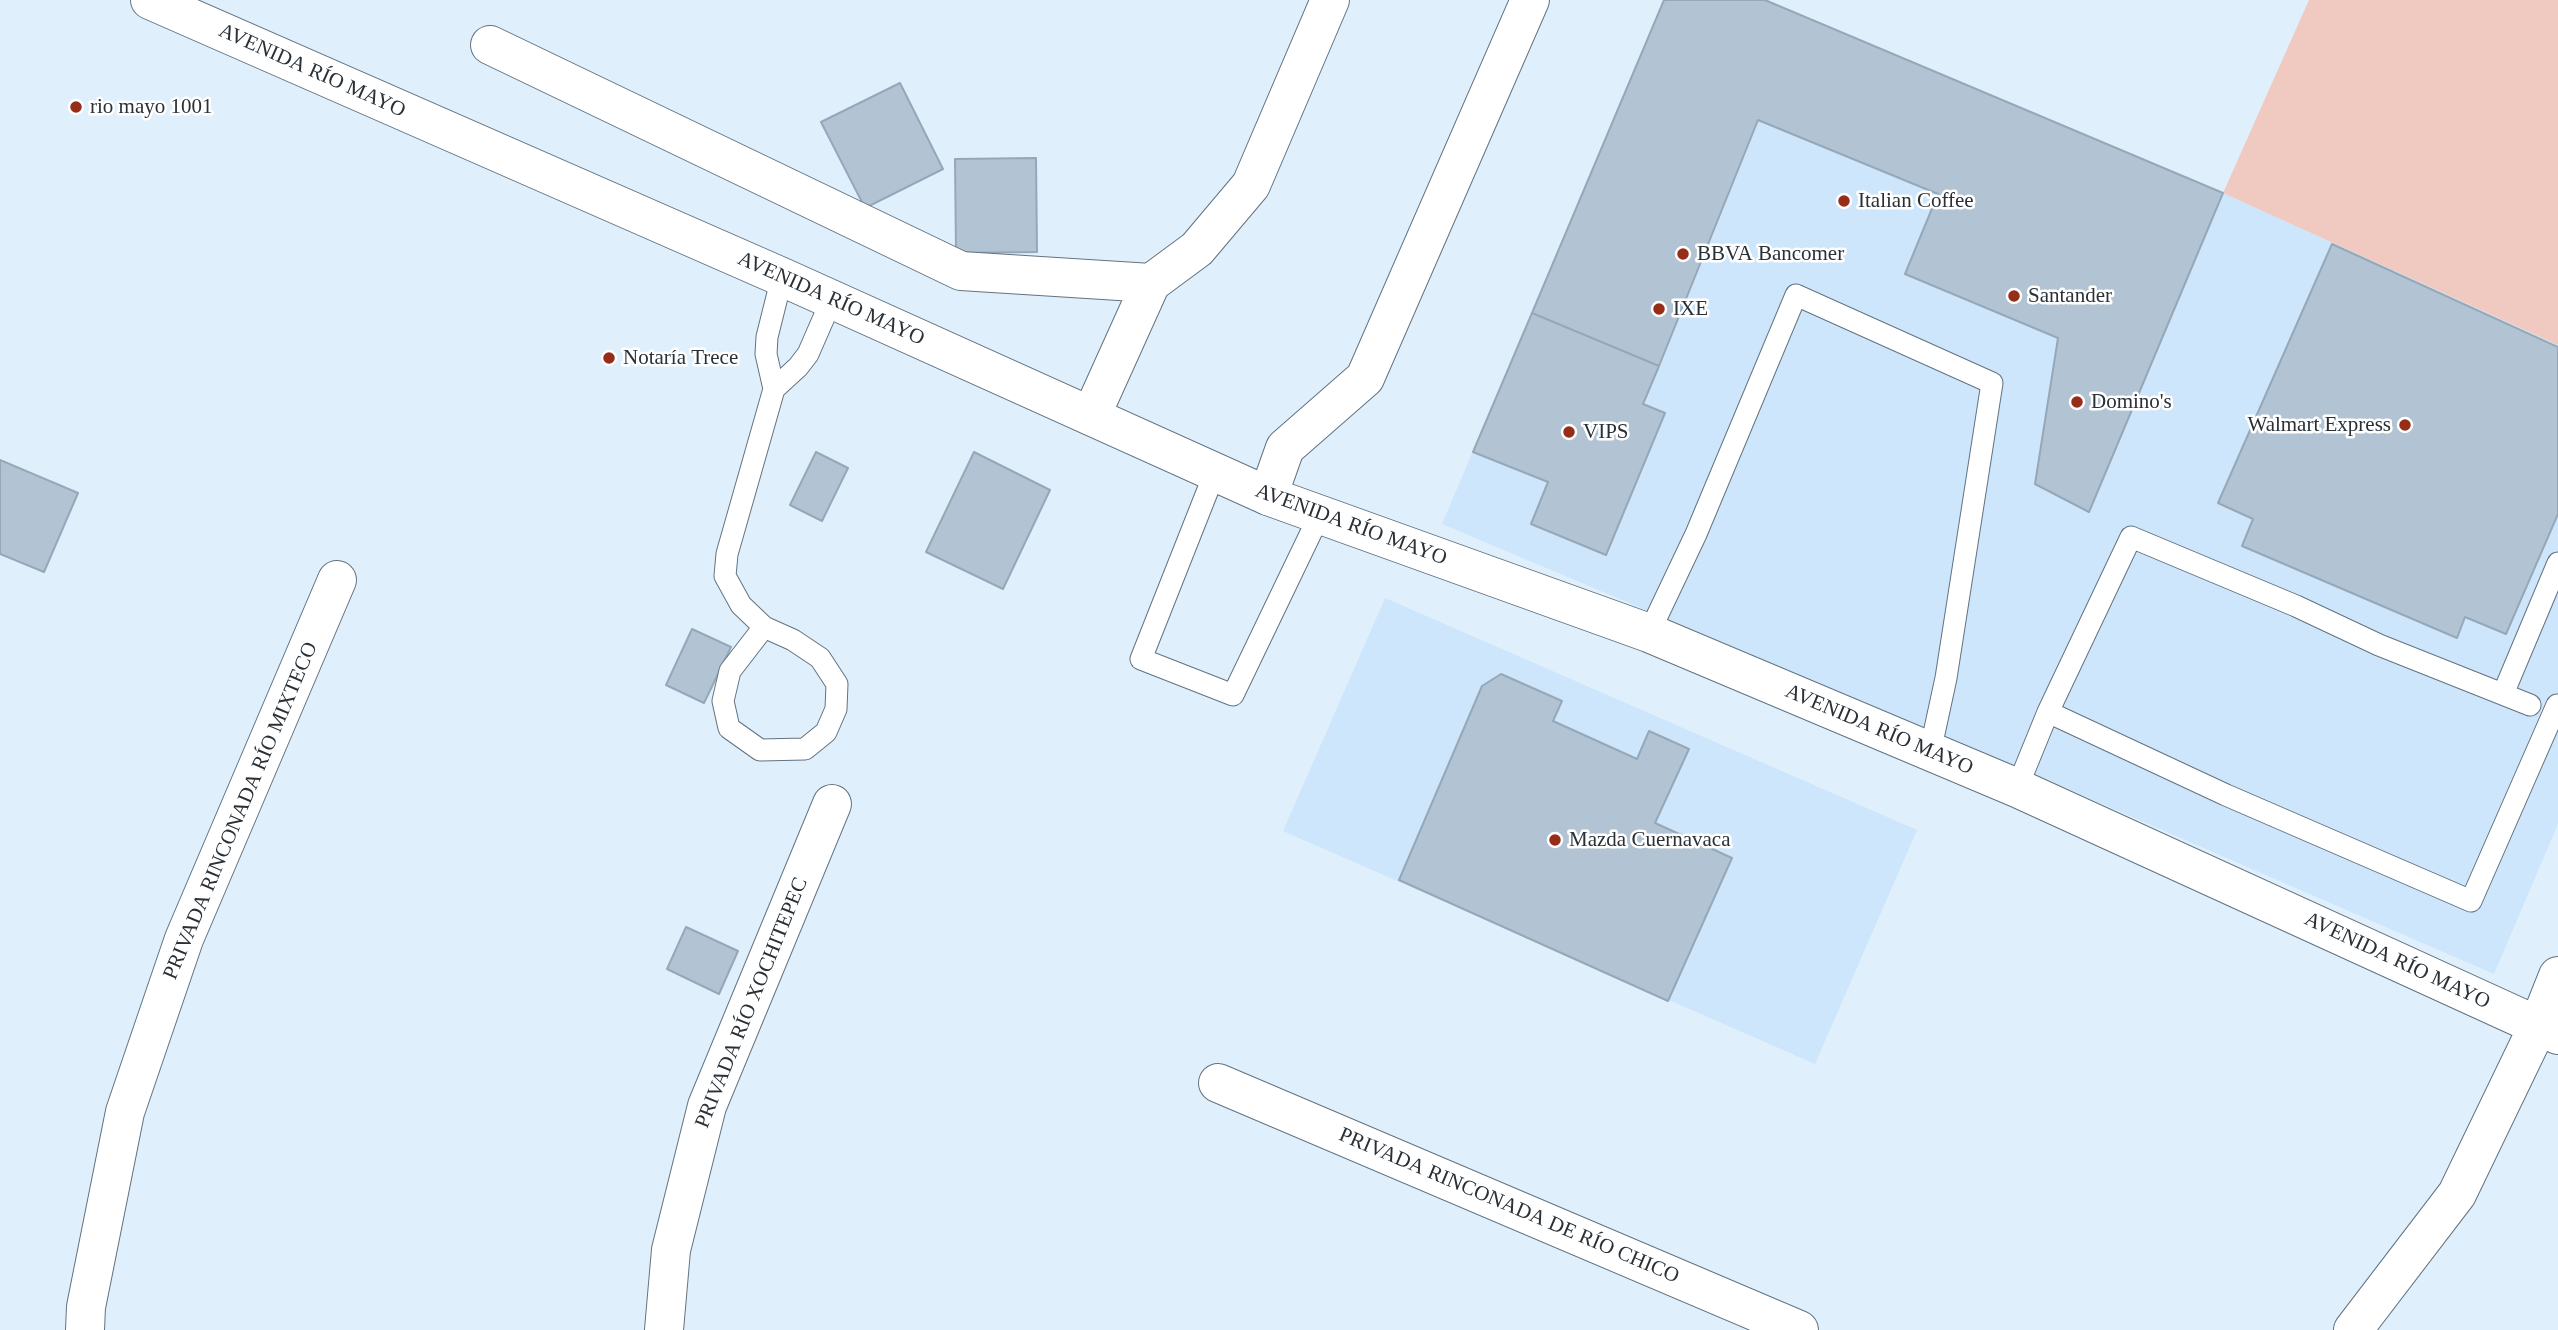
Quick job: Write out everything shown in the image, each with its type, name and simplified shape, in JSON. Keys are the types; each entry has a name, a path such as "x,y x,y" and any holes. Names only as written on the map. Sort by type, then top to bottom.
{"street":[{"name":"AVENIDA RÍO MAYO","path":"150,0 832,299 1268,496 1649,633 2017,788 2548,1030"},
{"path":"1091,416 1151,283 1197,249 1251,185 1329,0"},
{"path":"1268,496 1285,448 1365,378 1530,0"},
{"path":"490,45 961,271 1151,283"},
{"name":"PRIVADA RINCONADA RÍO MIXTECO","path":"85,1330 86,1307 125,1112 175,963 337,580"},
{"name":"PRIVADA RÍO XOCHITEPEC","path":"664,1330 670,1250 707,1107 832,804"},
{"path":"2353,1330 2457,1194 2548,1030 2558,976"},
{"name":"PRIVADA RINCONADA DE RÍO CHICO","path":"1218,1083 1799,1330"}],"lane":[{"path":"764,627 730,671 723,701 729,728 760,750 805,749 826,732 836,709 837,684 820,658 793,639 764,627 741,605 725,576 727,554 774,389 766,354 767,337 782,277"},
{"path":"1649,633 1692,544 1796,295 1992,383 1946,678 1930,752"},
{"path":"774,389 808,354 832,299"},
{"path":"1215,472 1141,659 1233,695 1320,514"},
{"path":"2017,788 2048,712 2132,537 2296,606 2379,645 2530,705"},
{"path":"2503,694 2558,564"},
{"path":"2048,712 2225,795 2471,901 2557,705"}],"shaded area":[{"path":"1664,0 1765,0 2223,193 2558,345 2558,824 2494,974 1987,754 1442,524"},
{"path":"2309,0 2558,0 2558,345 2223,193"},
{"path":"1385,598 1917,830 1815,1064 1283,831"}],"building":[{"path":"1664,0 1765,0 2223,193 2089,512 2035,484 2058,338 1905,274 1938,194 1758,120 1659,366 1532,313"},
{"path":"900,83 943,169 865,208 821,122"},
{"path":"1036,158 1037,252 956,253 955,159"},
{"name":"Walmart Express","path":"2332,244 2558,347 2558,514 2506,634 2465,617 2457,638 2242,546 2253,519 2218,503"},
{"name":"VIPS","path":"1532,313 1659,366 1643,404 1665,413 1606,555 1531,524 1548,482 1473,452"},
{"path":"816,452 848,468 822,521 790,505"},
{"path":"974,452 1050,490 1003,589 926,552"},
{"path":"0,460 78,493 44,572 0,554"},
{"path":"692,629 731,647 704,703 666,685"},
{"name":"Mazda Cuernavaca","path":"1501,674 1562,701 1553,721 1637,759 1649,731 1689,749 1655,823 1732,858 1668,1001 1399,880 1482,686"},
{"path":"686,927 738,951 719,994 667,969"}],"place":[{"name":"rio mayo 1001","path":"76,107"},
{"name":"Italian Coffee","path":"1844,201"},
{"name":"BBVA Bancomer","path":"1683,254"},
{"name":"Santander","path":"2014,296"},
{"name":"IXE","path":"1659,309"},
{"name":"Notaría Trece","path":"609,358"},
{"name":"Domino's","path":"2077,402"},
{"name":"Walmart Express","path":"2405,425"},
{"name":"VIPS","path":"1569,432"},
{"name":"Mazda Cuernavaca","path":"1555,840"}]}
